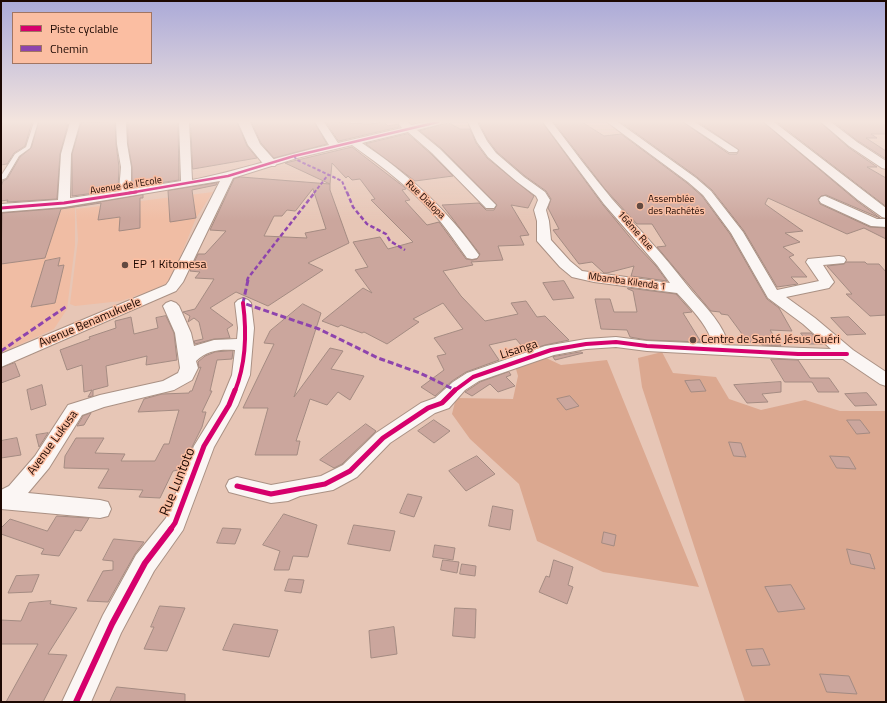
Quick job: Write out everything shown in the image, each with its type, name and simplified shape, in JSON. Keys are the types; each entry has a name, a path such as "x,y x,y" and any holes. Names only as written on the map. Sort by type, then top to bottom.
{"street":[{"path":"64,203 66,155"},
{"path":"124,155 126,167 125,194"},
{"path":"186,155 187,184"},
{"path":"263,155 270,163"},
{"name":"Avenue de l'Ecole","path":"1,208 64,203 187,184 228,176 301,155"},
{"name":"Rue Dialopa","path":"373,155 386,164 444,218 472,255"},
{"path":"440,155 490,205"},
{"name":"Mbamba Kilenda 1","path":"492,155 520,179 541,194 544,200 540,210 543,221 544,241 577,274 594,278 682,289"},
{"name":"16ème Rue","path":"572,155 608,201 662,262 682,289 704,314 716,332 719,340"},
{"path":"657,155 707,193 738,232 771,289 847,354 886,380"},
{"path":"809,155 886,214"},
{"path":"869,155 886,166"},
{"name":"Avenue Benamukuele","path":"1,361 171,288 176,282 228,176"},
{"path":"825,200 875,223 886,223"},
{"path":"771,289 824,285 826,282 813,262 839,260"},
{"name":"Rue Luntoto","path":"76,702 115,617 145,562 174,523 204,446 229,405 241,375 246,328 243,303"},
{"path":"171,306 183,333 188,359"},
{"name":"Lisanga","path":"237,486 271,494 325,484 350,471 383,438 428,408 442,403 459,386 473,377 551,350 586,344 616,342 647,346 798,354 847,354"},
{"path":"188,359 198,350 232,344 244,345"},
{"name":"Avenue Lukusa","path":"5,496 42,462 75,410 100,401 168,386 186,376 189,368 188,359"},
{"path":"5,496 100,509"}],"lane":[{"path":"1,178 4,177 17,155"}],"shaded area":[{"name":"EP 1 Kitomesa","path":"213,192 196,218 170,282 121,301 75,306 70,304 78,240 76,209"},
{"path":"75,207 75,245 67,309 54,329 1,353 1,217"},
{"path":"662,352 673,373 716,377 729,399 761,410 805,400 840,411 886,411 886,702 745,702 642,387 638,358"},
{"path":"544,357 561,365 607,360 699,587 603,572 537,541 519,484 470,439 452,414 456,398 513,399 518,376 514,362"}],"building":[{"path":"1,155 13,155 7,164 1,165"},
{"path":"23,155 60,155 57,199 7,202 8,200 1,201 1,187 3,181 7,179"},
{"path":"72,155 117,155 119,167 118,190 72,196"},
{"path":"130,155 179,155 179,180 132,187 132,167"},
{"path":"192,155 254,155 257,158 193,169"},
{"path":"271,155 286,155 274,158"},
{"path":"319,155 362,155 406,189 402,190 410,200 405,201 427,225 439,222 466,259 477,259 480,254 442,205 479,203 486,210 494,210 497,205 448,155 485,155 534,196 528,208 511,205 529,235 520,236 524,245 498,246 503,260 471,262 473,265 443,271 461,296 485,321 518,314 511,303 526,301 537,317 545,316 569,340 526,351 516,339 489,345 499,360 466,372 452,381 435,396 421,387 444,370 437,356 446,354 434,338 463,329 443,303 413,319 419,322 387,344 364,332 362,333 341,325 338,327 322,321 363,288 372,293 355,270 368,267 353,242 380,237 388,249 413,242 371,200 375,199 360,179 352,180 348,176 346,178 332,163 330,184 285,163"},
{"path":"380,155 432,155 453,176 415,181"},
{"path":"500,155 566,155 603,205 656,266 667,281 631,276 634,266 604,273 592,262 579,264 553,230 559,229 548,208 551,199 546,191 525,176"},
{"path":"579,155 649,155 702,196 730,234 767,299 779,308 792,331 770,330 781,346 762,345 760,342 748,342 728,315 711,311 657,247 666,246 652,224 637,224 605,189"},
{"path":"666,155 802,155 857,201 880,218 826,195 821,196 818,199 820,204 870,227 886,228 886,239 864,228 847,234 768,198 765,204 803,231 785,233 800,242 783,247 794,255 789,257 807,277 791,277 798,284 777,287 744,231 712,190"},
{"path":"820,155 859,155 877,167 867,167 886,178 886,206"},
{"path":"879,155 886,155 886,159"},
{"path":"241,177 330,184 330,190 349,243 308,263 323,270 268,306 236,292 210,308 233,325 227,329 230,338 214,339 195,344 194,341 203,339 199,322 194,318 188,322 190,316 183,312 195,309 214,279 195,278 200,272 190,271 198,254 205,254 226,231 210,230 234,179","holes":["313,189 326,229 305,233 307,238 264,236 274,216 282,216 287,210 295,211"]},
{"path":"217,183 216,185 192,190 196,218 170,222 168,191"},
{"path":"143,195 143,198 140,198 140,228 119,231 120,217 98,220 101,203 61,209 45,258 1,264 2,213 64,208"},
{"path":"60,258 58,266 64,265 55,303 31,307 45,261"},
{"path":"846,262 879,264 886,272 886,315 870,316 846,294 852,294 827,266 844,264"},
{"path":"564,281 574,298 553,300 543,283"},
{"path":"628,288 676,294 692,312 683,313 701,342 647,340 630,337 627,330 601,329 595,299 610,299 614,312 637,312 633,291"},
{"path":"303,304 321,313 294,397 330,348 343,351 331,369 364,376 350,400 338,392 327,405 310,399 296,441 300,441 297,455 255,455 268,408 243,408 274,344 264,343 270,331"},
{"path":"166,316 174,333 177,360 146,365 147,356 106,366 108,386 93,390 93,396 88,397 92,390 84,392 82,365 67,370 60,350 90,339 89,337 116,328 115,321 131,317 134,334 158,328 156,318"},
{"path":"849,317 866,334 847,335 831,318"},
{"path":"801,333 811,333 823,344 809,344"},
{"path":"233,351 232,359 217,360 210,391 212,391 202,412 206,412 202,427 187,457 184,469 173,471 160,498 139,497 143,490 98,488 109,469 64,468 65,456 76,438 104,438 95,453 125,454 121,461 155,461 164,444 169,444 179,410 138,412 144,399 162,394 189,393 192,391 201,367 199,368 198,362 205,356 215,352"},
{"path":"581,352 583,353 555,360 553,357"},
{"path":"771,359 798,360 810,378 829,378 839,392 818,392 812,382 785,382"},
{"path":"15,363 20,376 1,383 1,368"},
{"path":"509,372 511,375 506,377 515,386 498,392 490,384 472,396 465,392 480,382"},
{"path":"700,380 706,391 691,392 685,381"},
{"path":"781,382 781,392 762,394 768,402 747,403 734,385"},
{"path":"42,385 46,405 31,410 27,390"},
{"path":"867,393 877,405 855,406 845,394"},
{"path":"570,396 579,406 566,410 557,399"},
{"path":"91,413 84,425 77,426 83,416"},
{"path":"434,420 450,431 434,443 418,431"},
{"path":"847,420 860,420 870,433 857,434"},
{"path":"366,424 376,431 342,464 334,468 320,460"},
{"path":"48,433 39,447 36,435"},
{"path":"17,438 21,455 1,458 1,441"},
{"path":"729,442 741,443 746,457 734,456"},
{"path":"477,456 495,474 466,491 449,471"},
{"path":"830,456 849,457 856,469 837,468"},
{"path":"408,494 422,497 414,517 400,513"},
{"path":"493,506 513,510 510,530 489,526"},
{"path":"284,514 317,525 308,557 293,556 289,570 274,570 280,551 263,545"},
{"path":"57,516 89,518 81,531 75,530 59,556 41,554 44,549 1,534 1,528 10,519 47,531"},
{"path":"354,525 395,531 390,551 348,544"},
{"path":"223,528 241,529 235,544 217,543"},
{"path":"604,532 616,535 614,546 602,543"},
{"path":"114,539 144,542 135,554 108,602 87,601 103,571 113,570 113,561 103,560"},
{"path":"435,545 455,548 453,560 433,557"},
{"path":"847,549 870,554 875,569 851,564"},
{"path":"443,560 459,562 457,573 441,570"},
{"path":"554,560 573,567 568,585 573,587 567,604 539,592 546,576 549,577"},
{"path":"462,564 476,566 475,576 460,574"},
{"path":"39,575 32,592 8,593 16,576"},
{"path":"289,579 304,580 301,593 285,591"},
{"path":"791,585 805,609 778,612 765,587"},
{"path":"51,601 50,604 77,608 48,654 67,655 43,702 6,702 38,644 1,644 1,620 21,621 29,603"},
{"path":"160,606 185,608 167,651 144,649 154,627 151,627"},
{"path":"455,608 476,609 475,638 453,636"},
{"path":"234,624 278,630 269,657 223,650"},
{"path":"394,627 397,654 371,658 369,631"},
{"path":"763,649 770,665 752,666 746,650"},
{"path":"820,674 849,676 857,694 827,692"},
{"path":"117,687 185,694 185,702 110,702"}],"marked path":[{"path":"294,156 297,160 342,181 353,207 367,224 386,234 390,241 405,250"},
{"path":"328,175 248,278 243,303 319,329 378,358 420,373 455,390"},
{"path":"1,351 67,306"}],"cycle path":[{"path":"1,208 64,203 187,184 228,176 299,155"},
{"path":"76,702 112,624 145,563 175,523 204,446 229,405 241,375 246,328 243,303"},
{"path":"237,486 271,494 325,484 350,471 383,438 428,408 442,403 459,386 473,377 551,350 586,344 616,342 647,346 798,354 847,354"}],"place":[{"name":"Assemblée des Rachétés","path":"640,206"},
{"name":"EP 1 Kitomesa","path":"125,265"},
{"name":"Centre de Santé Jésus Guéri","path":"693,340"}]}
